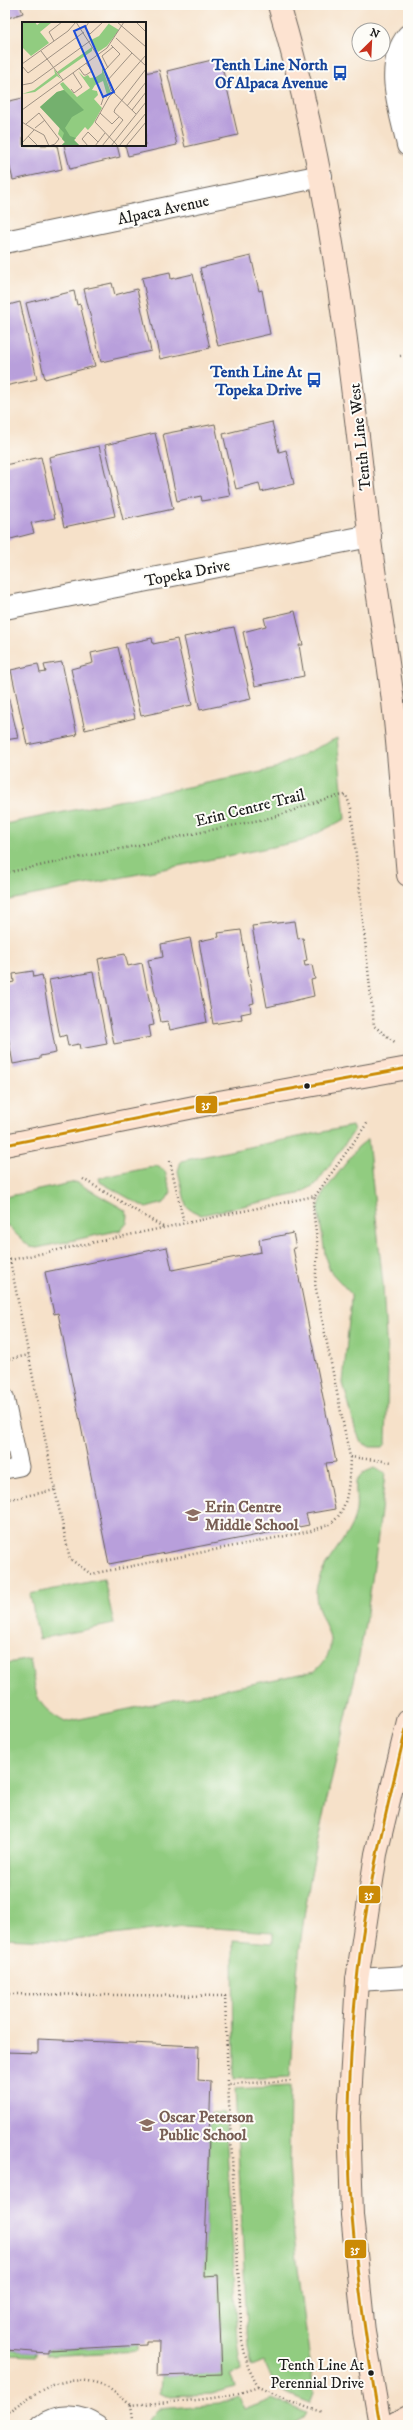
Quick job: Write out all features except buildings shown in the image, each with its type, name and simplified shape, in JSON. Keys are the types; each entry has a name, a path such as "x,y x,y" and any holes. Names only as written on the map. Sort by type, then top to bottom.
{"street":[{"name":"Tenth Line West","path":"279,5 294,55 322,176 350,357 370,536 394,711 408,875"},
{"path":"408,36 398,52 395,83 408,145"},
{"name":"Alpaca Avenue","path":"5,242 322,176"},
{"name":"Topeka Drive","path":"5,608 370,536"},
{"path":"5,1145 219,1102 405,1058"},
{"path":"380,2425 364,2332 352,2215 349,2116 357,1980 376,1854 408,1721"},
{"path":"357,1980 408,1977"},
{"path":"392,2425 408,2416"}],"lane":[{"path":"5,1397 20,1467 5,1470"},
{"path":"39,2425 45,2420 61,2415 77,2415 99,2425"}],"path":[{"path":"400,356 408,355"},
{"name":"Erin Centre Trail","path":"5,873 291,813 323,799 346,795 352,808 374,1026 405,1058"},
{"path":"5,1248 10,1260 55,1490 70,1558 91,1574 311,1531 334,1522 342,1509 349,1484 350,1457 315,1284 318,1248 313,1209 315,1196 368,1122"},
{"path":"170,1161 184,1223"},
{"path":"83,1179 164,1227"},
{"path":"10,1260 315,1196"},
{"path":"5,1360 29,1355"},
{"path":"350,1457 392,1462"},
{"path":"5,1500 55,1490"},
{"path":"5,1994 225,1996 228,2084 242,2341 248,2367 258,2386 308,2408 324,2412"},
{"path":"228,2084 293,2081"},
{"path":"134,2425 131,2405 214,2399 242,2393 258,2386"}],"green space":[{"path":"337,738 345,819 302,841 5,901 5,824 271,770"},
{"path":"352,1126 354,1131 316,1184 299,1194 201,1215 189,1209 186,1205 178,1171 181,1161"},
{"path":"368,1139 383,1285 388,1373 386,1443 383,1447 370,1447 361,1442 355,1428 343,1383 351,1294 330,1271 326,1260 318,1209 324,1192 358,1147"},
{"path":"157,1166 165,1171 171,1192 164,1203 146,1208 100,1182 99,1178"},
{"path":"76,1182 125,1210 128,1216 127,1223 121,1230 37,1248 30,1247 5,1224 5,1197"},
{"path":"374,1468 385,1473 376,1554 358,1660 321,1826 310,1883 297,1973 290,2077 234,2079 233,1940 273,1943 273,1932 183,1926 67,1941 5,1938 5,1648 8,1663 30,1659 35,1689 41,1703 54,1716 65,1722 315,1671 325,1660 330,1649 330,1639 316,1597 317,1585 325,1567 352,1524 356,1507 356,1482 363,1473"},
{"path":"104,1579 114,1624 39,1639 30,1594"},
{"path":"290,2086 289,2164 294,2236 314,2393 310,2403 276,2389 264,2361 252,2366 248,2348 235,2089"},
{"path":"225,2112 238,2342 242,2370 230,2375 235,2387 212,2394 166,2396 160,2393 161,2376 222,2373 218,2275 204,2276 210,2113"},
{"path":"138,2345 138,2351 46,2356 48,2350"},
{"path":"5,2350 36,2352 36,2356 6,2355 5,2392"},
{"path":"239,2397 244,2410 272,2399 307,2413 304,2418 292,2425 145,2425 158,2409 219,2404"}],"transit line":[{"name":"35","path":"5,1145 219,1102 408,1068"},
{"name":"35","path":"380,2425 364,2321 352,2216 349,2157 350,2068 357,1980 366,1914 385,1818 408,1721"}],"place":[{"name":"Tenth Line North Of Alpaca Avenue","path":"340,73"},
{"name":"Tenth Line At Topeka Drive","path":"314,380"},
{"name":"Erin Centre Middle School","path":"193,1515"},
{"name":"Oscar Peterson Public School","path":"147,2125"},
{"name":"Tenth Line At Perennial Drive","path":"371,2373"}]}
